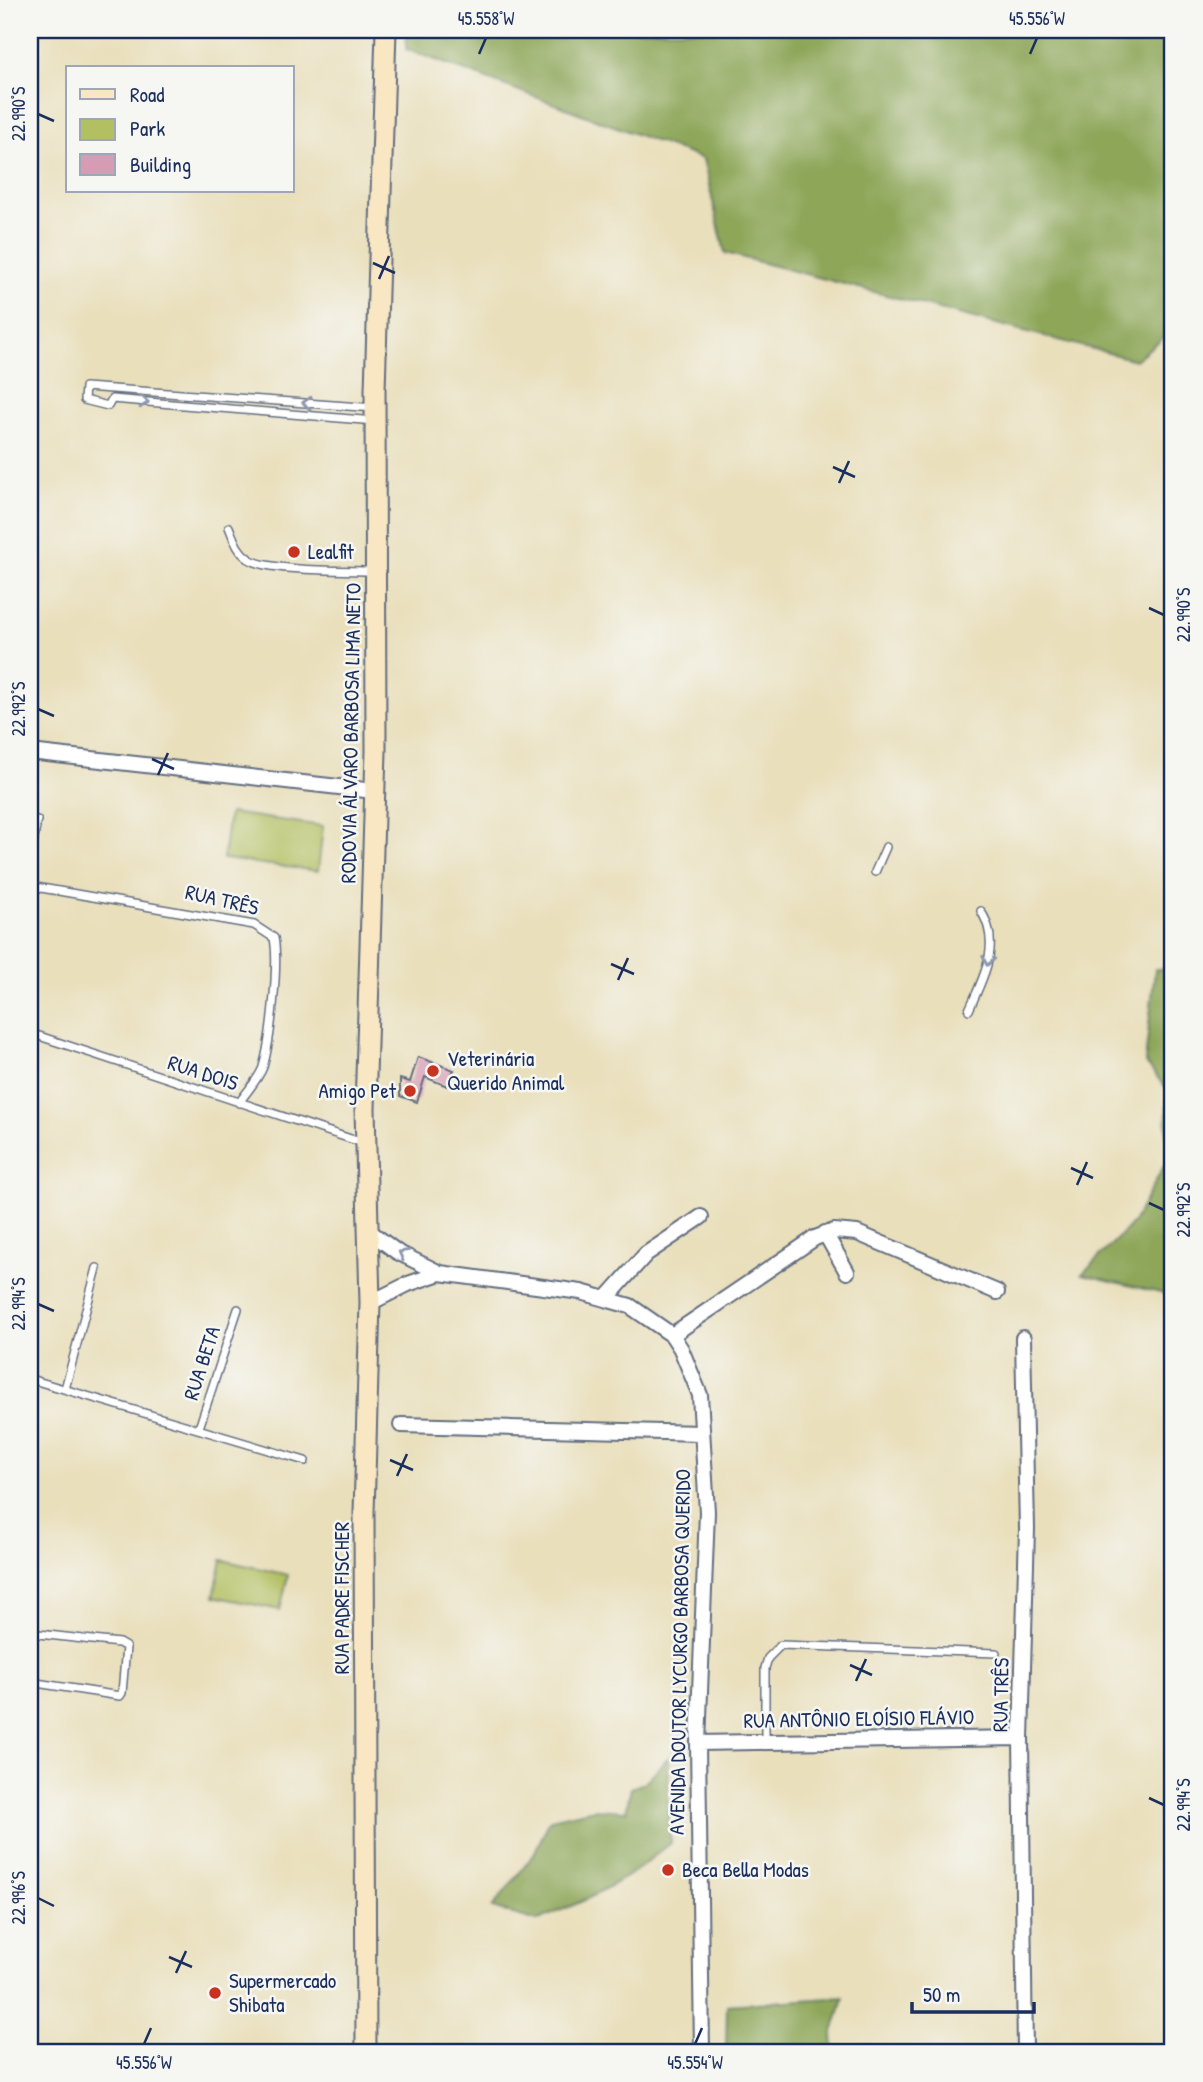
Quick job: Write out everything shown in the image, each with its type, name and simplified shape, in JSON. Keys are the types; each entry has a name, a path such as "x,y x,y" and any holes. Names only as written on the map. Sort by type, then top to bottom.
{"main road":[{"name":"RODOVIA ÁLVARO BARBOSA LIMA NETO","path":"366,1144 377,571 375,415 386,30"},
{"name":"RUA PADRE FISCHER","path":"366,1144 370,1303 364,1513 366,2052"}],"street":[{"path":"30,752 374,791"},
{"path":"606,1299 646,1254 701,1217"},
{"path":"369,1231 397,1252 440,1273"},
{"path":"672,1335 825,1233 834,1231 857,1233 997,1292"},
{"path":"825,1233 847,1272"},
{"path":"370,1303 408,1284 440,1273"},
{"name":"AVENIDA DOUTOR LYCURGO BARBOSA QUERIDO","path":"440,1273 581,1292 631,1306 672,1335 681,1349 700,1395 707,1512 698,1742 702,2052"},
{"name":"RUA TRÊS","path":"1023,1338 1027,1529 1021,1738 1025,2052"},
{"path":"401,1425 701,1433"},
{"name":"RUA ANTÔNIO ELOÍSIO FLÁVIO","path":"698,1742 1021,1738"}],"lane":[{"path":"85,387 375,415 112,399 108,406 84,400 85,387"},
{"path":"229,527 238,549 250,560 269,565 377,571"},
{"path":"30,863 37,820"},
{"path":"875,872 886,847"},
{"name":"RUA TRÊS","path":"30,886 254,925 274,938 277,953 262,1069 239,1103"},
{"path":"970,1010 989,965 991,934 981,911"},
{"name":"RUA DOIS","path":"30,1033 366,1144"},
{"path":"65,1389 97,1268"},
{"name":"RUA BETA","path":"200,1428 239,1309"},
{"path":"30,1379 305,1461"},
{"path":"30,1633 119,1643 126,1647 120,1696 30,1682"},
{"path":"765,1741 765,1668 768,1658 781,1645 996,1653"}],"green space":[{"path":"407,30 1173,30 1173,330 1135,360 725,253 703,159 406,49"},
{"path":"229,813 323,826 318,871 223,859"},
{"path":"1155,969 1173,970 1173,1296 1082,1274 1133,1223 1166,1162 1167,1089 1145,1062"},
{"path":"222,1560 288,1575 280,1610 214,1596"},
{"path":"669,1757 668,1806 671,1843 631,1874 587,1899 537,1921 492,1908 534,1854 550,1819 594,1809 626,1811 631,1788 644,1783"},
{"path":"844,1997 833,2032 834,2052 726,2052 727,2005"}],"building":[{"path":"418,1057 454,1070 447,1086 425,1077 417,1102 400,1096 400,1079 410,1082"}],"place":[{"name":"Lealfit","path":"294,552"},
{"name":"Veterinária Querido Animal","path":"433,1071"},
{"name":"Amigo Pet","path":"410,1091"},
{"name":"Beca Bella Modas","path":"668,1870"},
{"name":"Supermercado Shibata","path":"215,1993"}]}
